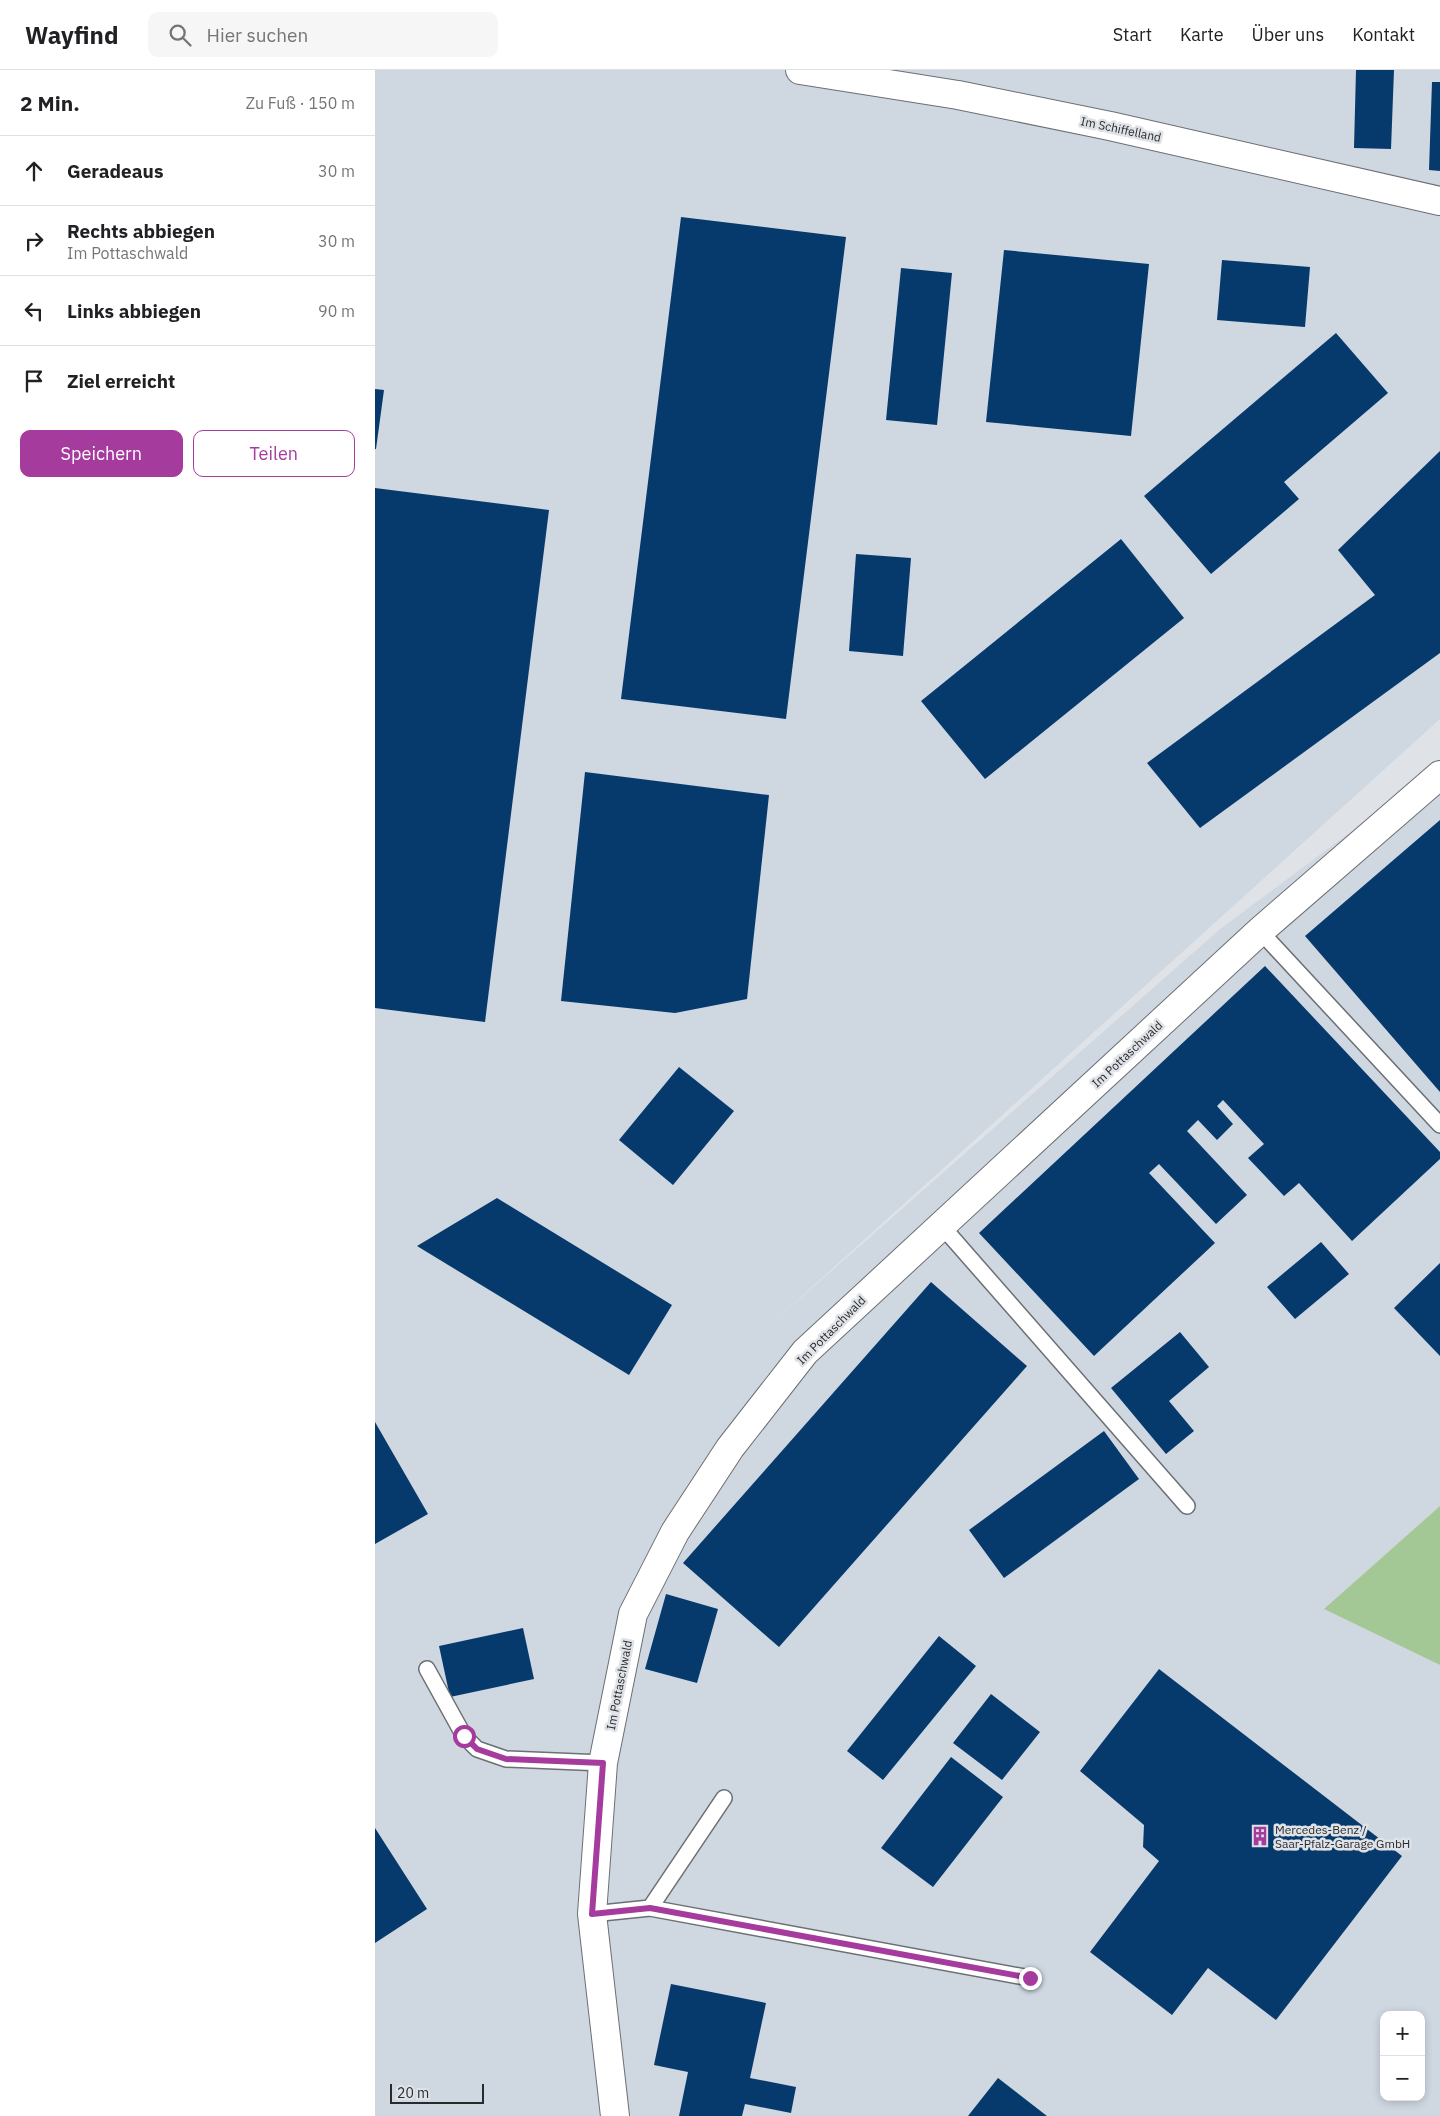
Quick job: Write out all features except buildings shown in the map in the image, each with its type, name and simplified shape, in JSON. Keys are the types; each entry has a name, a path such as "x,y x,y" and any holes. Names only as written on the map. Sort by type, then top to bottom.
{"street":[{"name":"Im Schiffelland","path":"800,70 958,95 1110,126 1440,201"},
{"name":"Im Pottaschwald","path":"615,2116 592,1914 603,1763 633,1614 675,1532 730,1448 805,1352 1260,932 1440,775"}],"lane":[{"path":"1260,932 1440,1125"},
{"path":"941,1225 1187,1506"},
{"path":"427,1669 464,1736 477,1749 506,1759 603,1763"},
{"path":"650,1908 724,1798"},
{"path":"592,1914 650,1908 1030,1978"}],"shaded area":[{"path":"375,70 1440,70 1440,719 770,1325 1219,930 1440,765 1440,1506 1324,1609 1440,1665 1440,2116 375,2116"}],"green space":[{"path":"1440,1506 1440,1665 1324,1609"}],"place":[{"name":"Mercedes-Benz / Saar-Pfalz-Garage GmbH","path":"1260,1836"}],"route":[{"path":"464,1736 477,1749 492,1756 506,1759 603,1763 592,1914 650,1908 1030,1978"}]}
